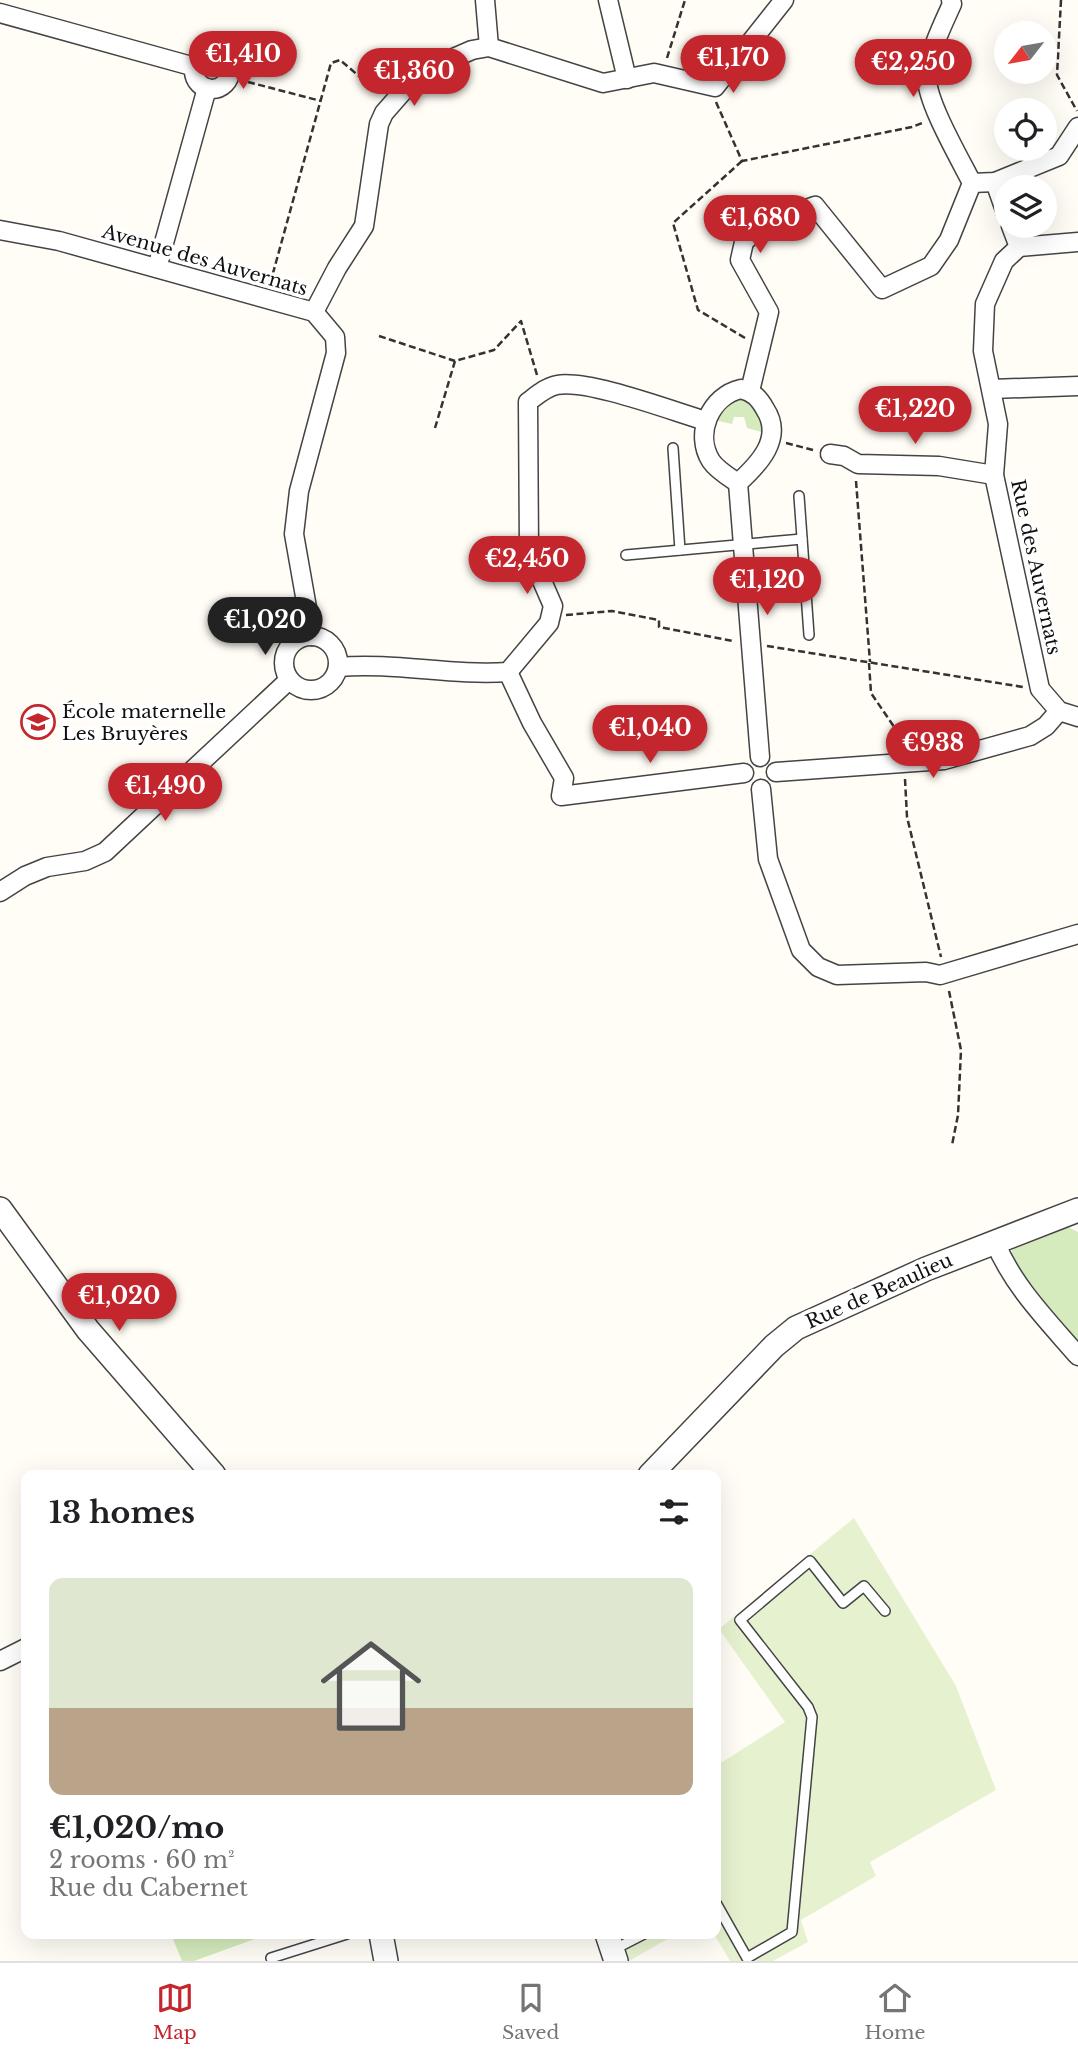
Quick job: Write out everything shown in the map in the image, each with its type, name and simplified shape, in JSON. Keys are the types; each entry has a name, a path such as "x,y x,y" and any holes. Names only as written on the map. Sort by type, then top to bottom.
{"street":[{"path":"485,0 489,47"},
{"path":"608,0 627,79"},
{"path":"314,312 337,268 364,226 379,124 384,113 419,73 472,50 489,47 603,83 654,74 715,87 784,0"},
{"path":"750,391 769,312 740,260 744,242 762,225 815,206 882,289 931,266 949,240 971,183 938,115 927,78 939,34 952,4 951,0"},
{"path":"0,13 195,67"},
{"path":"211,53 222,56 230,71 226,81 218,88 206,88 198,82 195,67 201,57 211,53"},
{"path":"157,268 206,88"},
{"path":"1012,175 1059,156 1078,127"},
{"path":"971,183 994,182"},
{"name":"Avenue des Auvernats","path":"0,230 59,241 314,312 335,337 336,353 299,491 294,534 312,636"},
{"path":"1015,238 1018,247 1078,242"},
{"name":"Rue des Auvernats","path":"1018,247 1004,261 985,304 984,351 998,424 994,475 1040,689 1059,711"},
{"path":"338,667 364,665 480,674 508,672 549,623 553,606 529,551 528,402 542,392 556,385 588,386 706,421"},
{"path":"992,389 1078,386"},
{"path":"738,483 766,454 772,425 768,412 750,391 741,388 730,391 711,409 706,421 705,440 712,462 738,483 760,757"},
{"path":"830,454 844,456 858,464 939,466 994,475"},
{"path":"312,636 328,642 334,649 338,667 335,676 323,688 304,690 289,680 283,664 285,655 295,641 312,636"},
{"path":"508,672 532,723 564,778 561,796 744,773"},
{"path":"0,892 25,876 47,867 85,861 105,852 289,680"},
{"path":"776,772 944,760 1030,736 1046,726 1059,711 1078,717"},
{"path":"760,757 770,760 776,772 771,785 761,789 751,786 744,773 747,764 760,757"},
{"path":"761,789 768,859 801,950 818,967 837,975 945,974 1078,934"},
{"path":"0,1209 88,1331 210,1470"},
{"name":"Rue de Beaulieu","path":"655,1470 774,1346 796,1328 926,1269 1078,1210"},
{"path":"995,1242 1002,1260 1027,1298 1078,1356"},
{"path":"0,1661 21,1650"},
{"path":"382,1939 386,1961"}],"lane":[{"path":"673,448 680,550"},
{"path":"799,496 809,635"},
{"path":"626,555 802,539"},
{"path":"721,1912 747,1958 792,1932 812,1717 808,1707 740,1619 810,1561 843,1602 864,1586 886,1611"},
{"path":"271,1958 330,1939"},
{"path":"612,1949 633,1939"}],"path":[{"path":"662,75 685,0"},
{"path":"1061,0 1057,75 1078,113"},
{"path":"269,289 331,63 340,60 388,100"},
{"path":"248,82 321,102"},
{"path":"715,87 716,105 742,161"},
{"path":"760,346 698,310 673,223 742,161 912,127 938,115"},
{"path":"379,335 455,361 494,350 521,321 542,392"},
{"path":"435,429 455,361"},
{"path":"770,439 830,454"},
{"path":"858,464 856,486 871,693 901,737 907,817 961,1050 958,1115 952,1145"},
{"path":"551,616 612,611 659,620 659,627 750,644 1040,689"}],"green space":[{"path":"208,61 216,61 222,71 216,81 208,81 202,75 202,67"},
{"path":"736,397 754,404 765,433 747,428 744,417 734,417 732,424 714,420 718,411"},
{"path":"1066,1226 1078,1232 1078,1349 1036,1296 1022,1271 1012,1260 1011,1253 1014,1247"},
{"path":"854,1518 956,1686 996,1790 870,1862 876,1876 801,1920 808,1942 773,1961 730,1961 717,1939 721,1939 721,1763 785,1722 721,1632 721,1627"},
{"path":"173,1939 254,1939 194,1961 182,1961"},
{"path":"622,1939 667,1939 629,1961"}],"place":[{"name":"École maternelle Les Bruyères","path":"38,722"}]}
